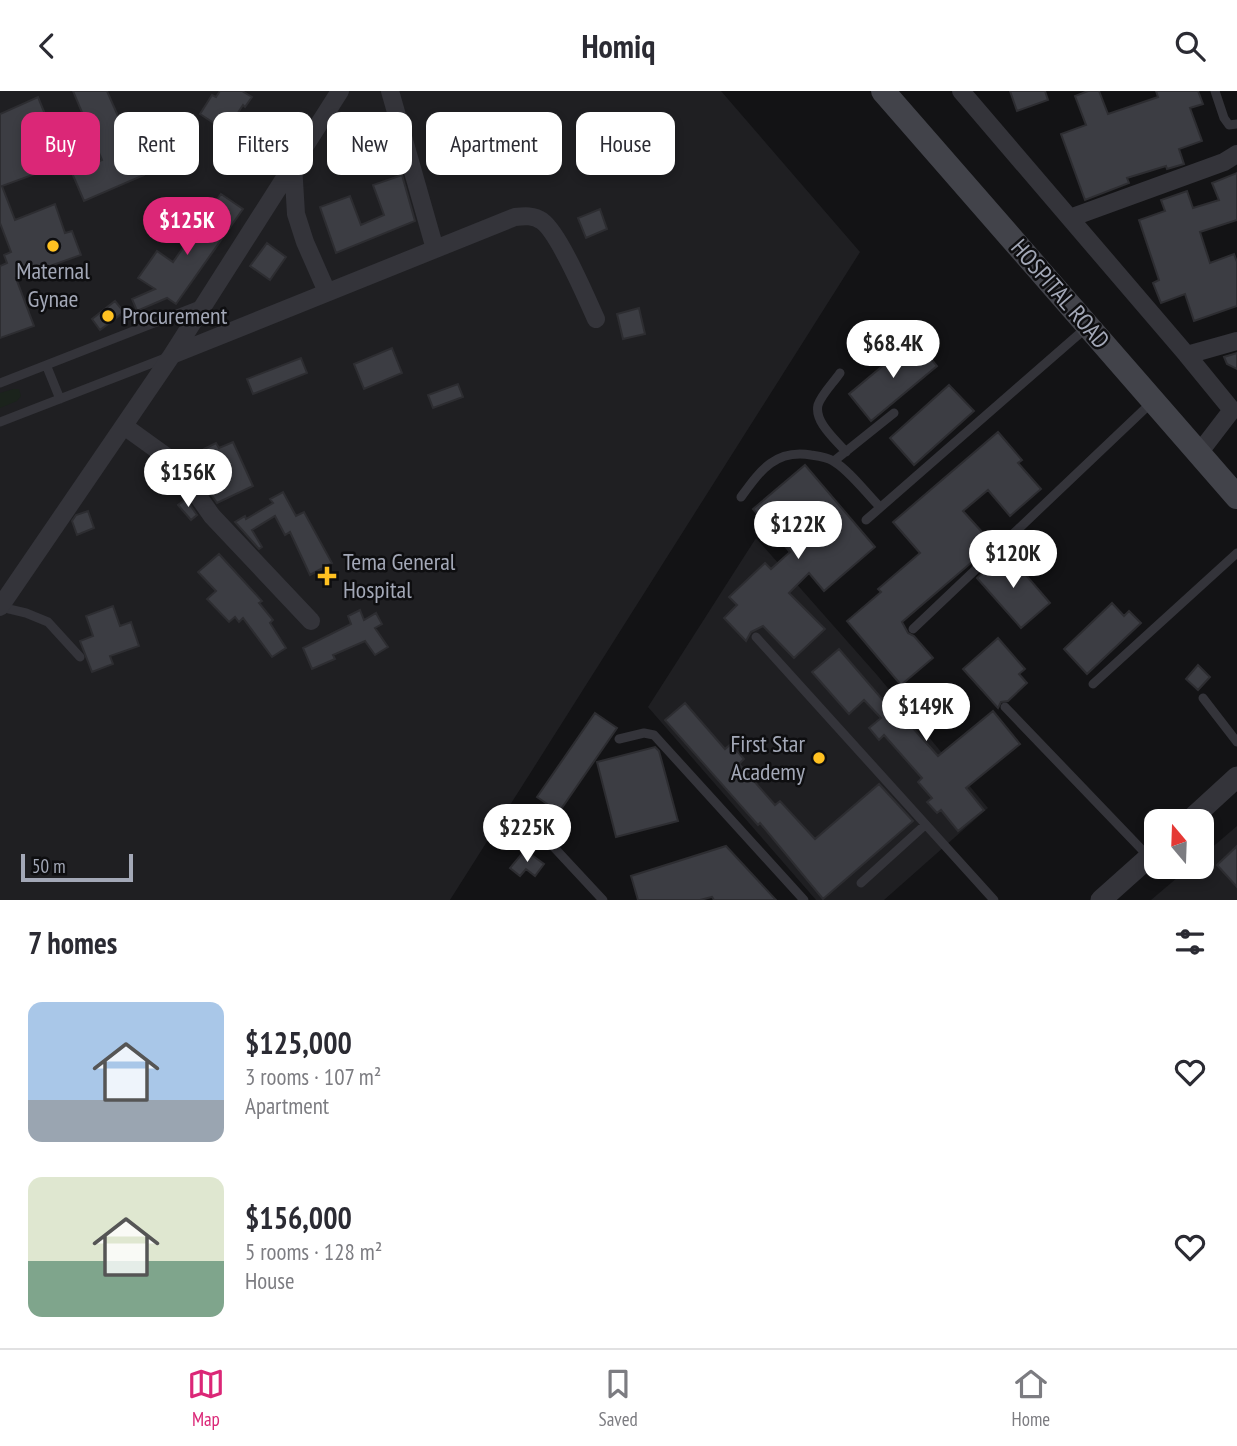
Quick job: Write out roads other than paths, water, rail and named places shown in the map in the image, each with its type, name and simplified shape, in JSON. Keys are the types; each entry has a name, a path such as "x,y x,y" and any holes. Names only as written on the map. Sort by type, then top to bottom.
{"main road":[{"name":"HOSPITAL ROAD","path":"883,91 1237,497"}],"street":[{"path":"313,133 340,91"},
{"path":"390,91 435,249"},
{"path":"961,91 1234,413 1199,453"},
{"path":"1070,218 1224,162 1237,154"},
{"path":"0,607 172,355 286,175"},
{"path":"294,175 296,214 327,292"},
{"path":"172,355 515,217 528,215 541,219 553,233 596,319"},
{"path":"1187,355 1237,341"},
{"path":"124,426 174,462 212,516 311,621"},
{"path":"1202,809 1237,777"},
{"path":"1101,900 1144,862"}],"lane":[{"path":"1215,91 1224,118 1229,125 1237,124"},
{"path":"0,383 47,367 205,303"},
{"path":"866,520 1088,326"},
{"path":"0,422 172,355"},
{"path":"47,367 60,399"},
{"path":"840,373 818,405 818,414 821,422 846,452"},
{"path":"913,629 1153,401"},
{"path":"834,461 894,413"},
{"path":"741,497 755,477 780,456 801,453 834,461 880,507"},
{"path":"1093,684 1237,553"},
{"path":"0,607 48,622 80,657"},
{"path":"756,637 994,900"},
{"path":"1203,698 1237,742"},
{"path":"1005,707 1144,845"},
{"path":"619,739 645,733 654,735 804,900"},
{"path":"861,883 925,825"},
{"path":"535,827 603,900"}],"place":[{"name":"Maternal Gynae","path":"53,246"},
{"name":"Procurement","path":"108,316"},
{"name":"Tema General Hospital","path":"327,576"},
{"name":"First Star Academy","path":"819,758"}]}
